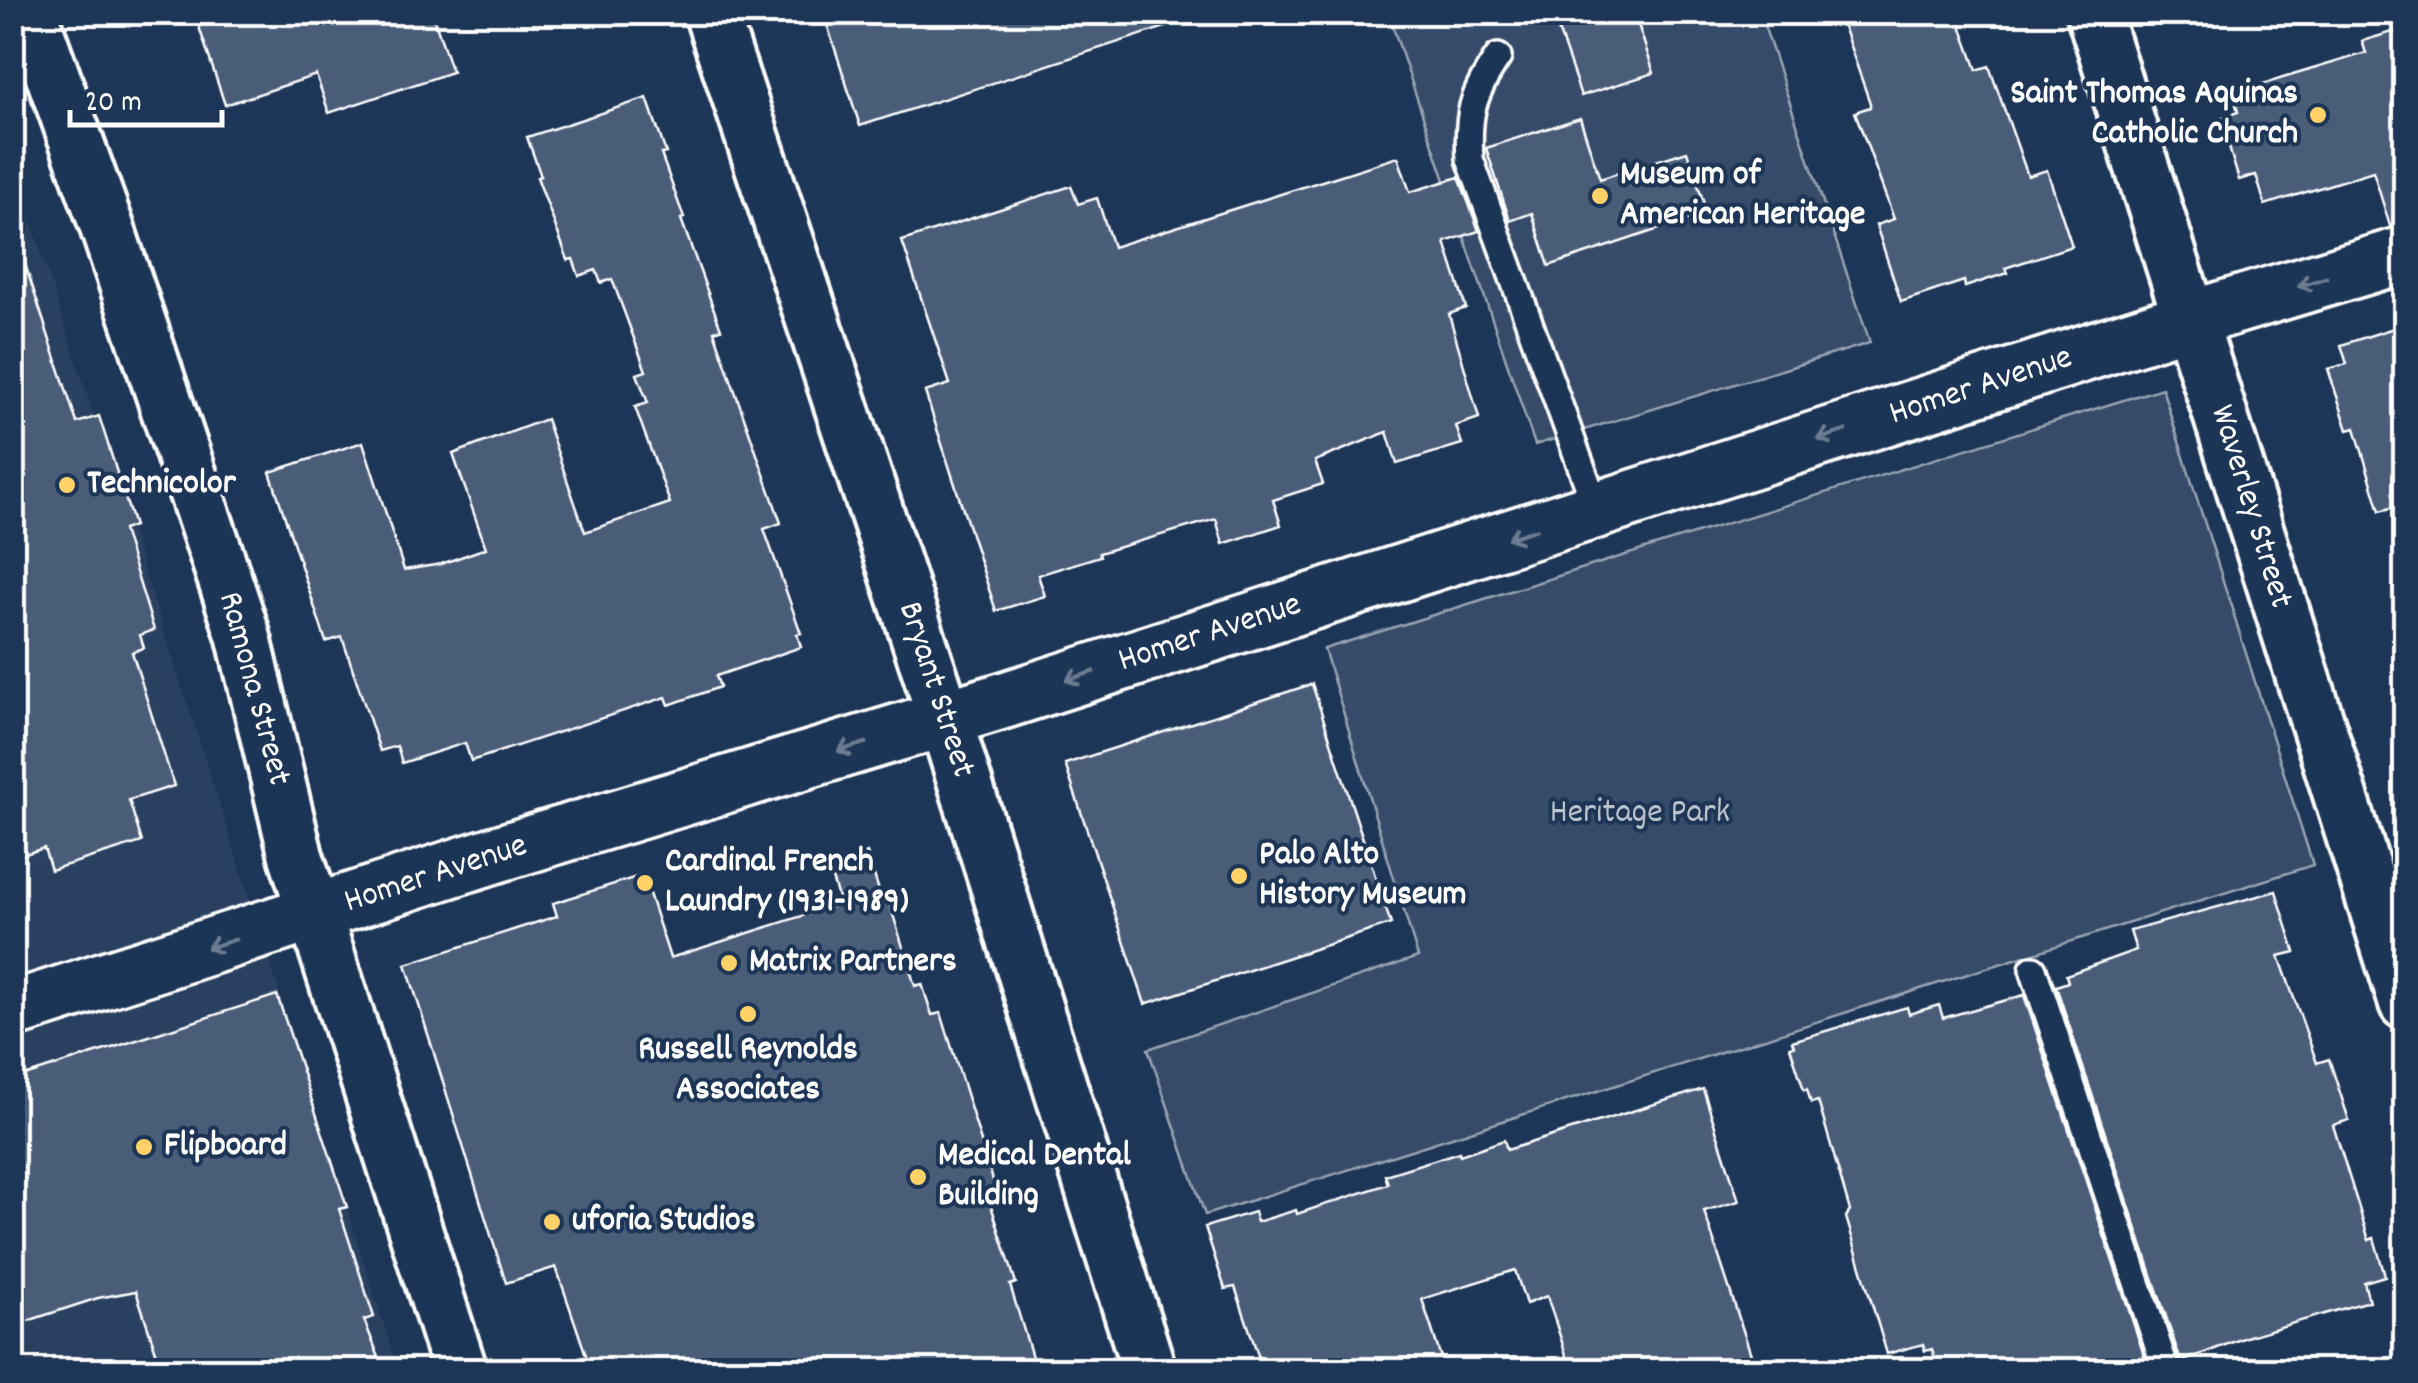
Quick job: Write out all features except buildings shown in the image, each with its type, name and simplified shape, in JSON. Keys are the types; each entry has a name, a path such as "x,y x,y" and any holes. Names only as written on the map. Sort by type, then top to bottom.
{"street":[{"name":"Ramona Street","path":"30,12 106,224 243,634 293,843 460,1370"},
{"name":"Bryant Street","path":"712,12 945,719 1148,1370"},
{"name":"Waverley Street","path":"2093,12 2406,1002"},
{"name":"Homer Avenue","path":"12,1010 496,854 945,719 2191,319 2406,254"}],"lane":[{"path":"1498,57 1479,84 1467,120 1470,159 1597,510"},
{"path":"2033,969 2166,1370"}],"shaded area":[{"path":"12,162 238,861 398,1370 13,1370"}],"green space":[{"path":"1388,13 1760,13 1870,343 1535,445"},
{"name":"Heritage Park","path":"2162,388 2313,865 1205,1215 1148,1049 1418,957 1324,649"}],"place":[{"name":"Saint Thomas Aquinas Catholic Church","path":"2318,115"},
{"name":"Museum of American Heritage","path":"1600,196"},
{"name":"Technicolor","path":"67,485"},
{"name":"Palo Alto History Museum","path":"1239,876"},
{"name":"Cardinal French Laundry (1931-1989)","path":"645,883"},
{"name":"Matrix Partners","path":"729,963"},
{"name":"Russell Reynolds Associates","path":"748,1014"},
{"name":"Flipboard","path":"144,1147"},
{"name":"Medical Dental Building","path":"918,1177"},
{"name":"uforia Studios","path":"552,1222"}]}
